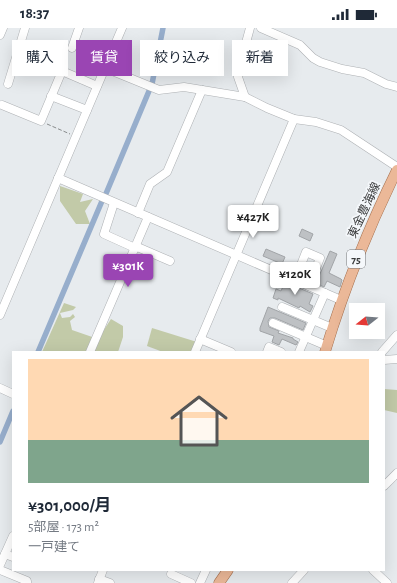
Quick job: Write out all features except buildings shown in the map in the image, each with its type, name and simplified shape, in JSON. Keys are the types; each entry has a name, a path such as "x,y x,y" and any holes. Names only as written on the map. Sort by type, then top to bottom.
{"main road":[{"name":"東金豊海線","path":"328,350 332,328 341,300 361,249 397,170"},
{"path":"219,583 227,571"}],"street":[{"path":"0,35 2,28"},
{"path":"8,84 25,28"},
{"path":"72,48 79,28"},
{"path":"117,40 122,28"},
{"path":"245,97 238,77 238,72 250,28"},
{"path":"261,28 300,45 313,58 320,62 342,69 364,73 386,84 397,87"},
{"path":"2,105 41,121 62,71 97,86"},
{"path":"0,315 101,76"},
{"path":"125,76 159,90 184,87 245,97 266,108 294,119 316,122 341,130 397,167"},
{"path":"138,213 150,184 167,172 202,90"},
{"path":"51,96 87,110"},
{"path":"194,351 294,119"},
{"path":"58,178 341,300"},
{"path":"114,203 104,234 170,261"},
{"path":"90,351 148,217"},
{"path":"295,280 306,252 320,258 309,286"},
{"path":"299,351 324,293"},
{"path":"282,307 332,328"},
{"path":"273,323 306,337 328,350"},
{"path":"383,351 397,335"},
{"path":"200,339 229,351"},
{"path":"267,351 269,347 279,351"},
{"path":"385,360 397,359"},
{"path":"0,388 12,394"},
{"path":"385,485 397,472"},
{"path":"0,565 12,538"},
{"path":"5,554 12,557"},
{"path":"0,570 27,581 27,583"},
{"path":"103,571 98,581 110,583"},
{"path":"200,583 206,571"},
{"path":"292,583 303,571"},
{"path":"374,571 387,583"},
{"path":"171,574 191,583"}],"path":[{"path":"41,121 76,136"}],"green space":[{"path":"60,186 83,194 80,202 93,199 85,211 90,224 76,224 60,201"},
{"path":"64,303 76,307 73,310 60,313 62,318 70,317 73,314 75,317 70,321 72,330 98,339 111,319 123,326 123,337 118,351 42,351"},
{"path":"152,328 197,342 192,351 160,351 147,346"},
{"path":"385,389 397,390 397,413 385,410"}],"waterway":[{"path":"152,84 163,28"},
{"path":"105,196 149,91"},
{"path":"38,351 102,201"},
{"path":"0,442 12,413"}]}
